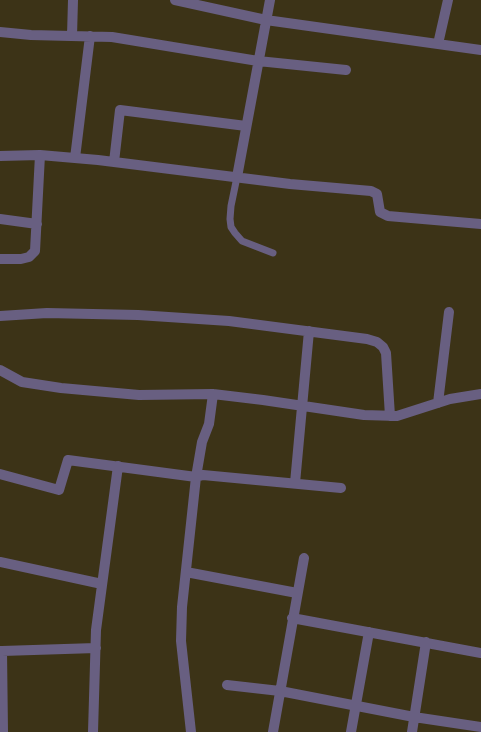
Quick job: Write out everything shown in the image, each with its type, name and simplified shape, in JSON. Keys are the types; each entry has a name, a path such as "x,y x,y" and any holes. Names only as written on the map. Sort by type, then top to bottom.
{"street":[{"path":"72,36 73,0"},
{"path":"175,0 266,20 481,50"},
{"path":"237,178 270,0"},
{"path":"438,44 448,0"},
{"path":"0,32 72,36 112,36 258,61 346,70"},
{"path":"75,158 90,36"},
{"path":"114,162 120,110 246,126"},
{"path":"0,259 21,259 28,257 35,250 40,155"},
{"path":"0,156 40,155 75,158 237,178 375,192 377,194 380,212 388,216 481,224"},
{"path":"0,219 36,224"},
{"path":"438,403 449,312"},
{"path":"0,316 47,313 138,314 229,321 367,339 377,342 383,347 386,353 390,416"},
{"path":"295,483 309,331"},
{"path":"0,370 22,382 61,388 139,395 213,394 364,415 397,416 450,399 481,394"},
{"path":"191,732 181,641 182,607 196,477 202,442 209,424 213,394"},
{"path":"0,474 59,490 68,460 196,477 203,475 341,488"},
{"path":"93,732 96,630 118,466"},
{"path":"273,732 292,618 304,558"},
{"path":"0,562 102,584"},
{"path":"186,572 297,593"},
{"path":"292,618 481,653"},
{"path":"351,732 368,632"},
{"path":"412,732 426,642"},
{"path":"3,732 1,651 96,648"},
{"path":"227,685 280,691 414,717 481,727"}],"lane":[{"path":"237,178 231,206 231,227 242,241 273,253"}]}
